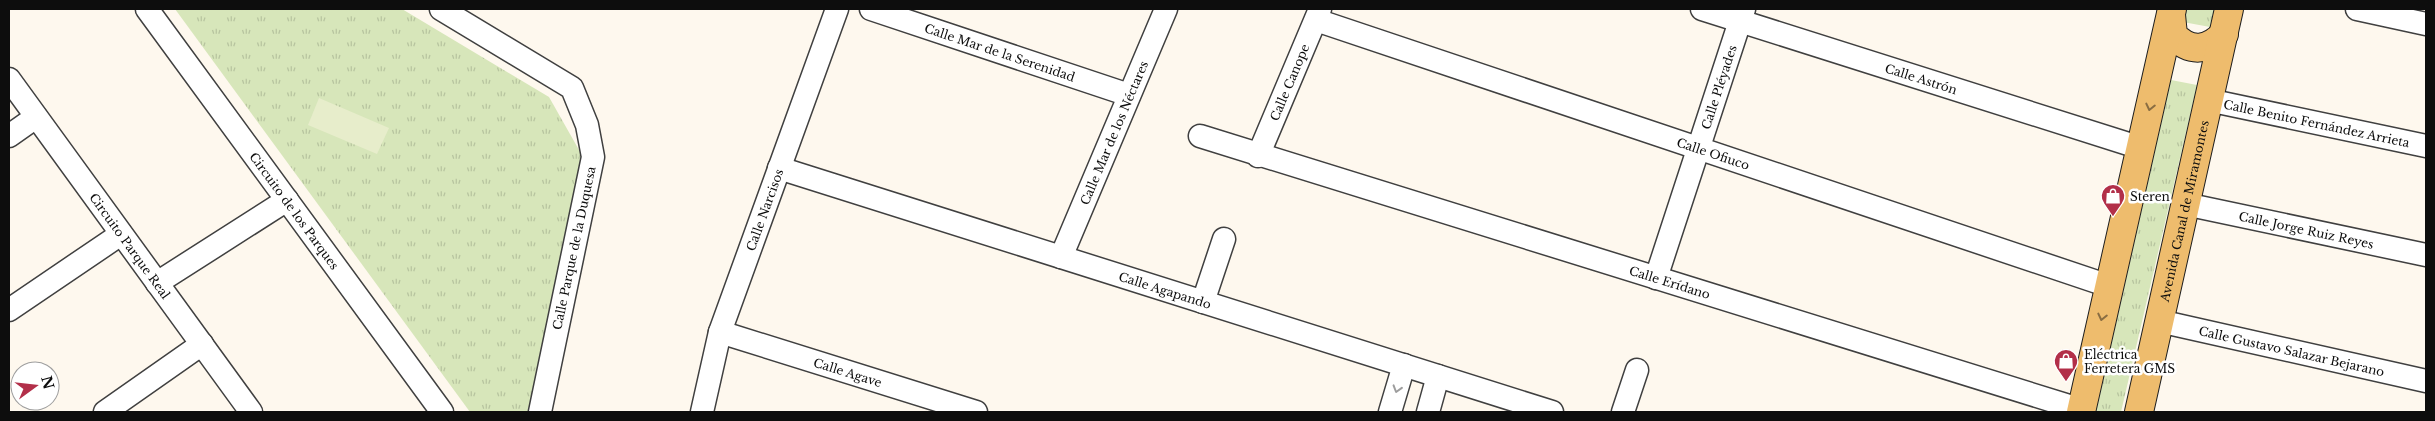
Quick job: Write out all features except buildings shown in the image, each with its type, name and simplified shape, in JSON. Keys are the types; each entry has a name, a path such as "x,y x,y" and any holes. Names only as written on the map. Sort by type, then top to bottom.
{"main road":[{"path":"2171,12 2174,35 2189,47 2199,48 2208,46 2227,21"},
{"path":"2081,411 2171,12"},
{"name":"Avenida Canal de Miramontes","path":"2138,412 2227,21"},
{"path":"2157,74 2162,66 2170,61 2188,59 2205,68 2211,92"}],"street":[{"name":"Circuito de los Parques","path":"147,9 442,412"},
{"name":"Calle Parque de la Duquesa","path":"441,9 572,88 587,125 593,157 540,412"},
{"name":"Calle Narcisos","path":"702,412 720,332 837,9"},
{"name":"Calle Mar de la Serenidad","path":"871,9 1129,95"},
{"name":"Calle Mar de los Néctares","path":"1061,257 1166,9"},
{"name":"Calle Astrón","path":"1702,9 1742,15 2141,148"},
{"path":"2357,9 2426,24"},
{"name":"Calle Ofiuco","path":"1318,14 1699,147 2110,286"},
{"name":"Calle Canope","path":"1258,156 1318,14"},
{"name":"Calle Pléyades","path":"1656,278 1742,15"},
{"name":"Circuito Parque Real","path":"9,79 252,412"},
{"name":"Calle Benito Fernández Arrieta","path":"2211,92 2426,146"},
{"path":"9,136 36,117"},
{"name":"Calle Erídano","path":"1200,136 1258,156 2081,411"},
{"name":"Calle Agapando","path":"780,168 1552,412"},
{"path":"157,282 287,200"},
{"name":"Calle Jorge Ruiz Reyes","path":"2185,204 2426,255"},
{"path":"9,310 122,234"},
{"path":"1203,302 1224,239"},
{"name":"Calle Gustavo Salazar Bejarano","path":"2159,321 2426,381"},
{"name":"Calle Agave","path":"720,332 976,412"},
{"path":"105,412 202,344"},
{"path":"1390,412 1404,366"},
{"path":"1624,412 1637,370"},
{"path":"1428,412 1438,376"}],"green space":[{"path":"175,9 402,9 549,97 583,157 528,412 470,412"},
{"path":"2186,9 2214,9 2210,27 2183,22"},
{"path":"2171,80 2197,85 2121,412 2096,412"},
{"path":"319,98 389,128 377,154 308,125"}],"place":[{"name":"Steren","path":"2113,217"},
{"name":"Eléctrica Ferretera GMS","path":"2066,382"}]}
